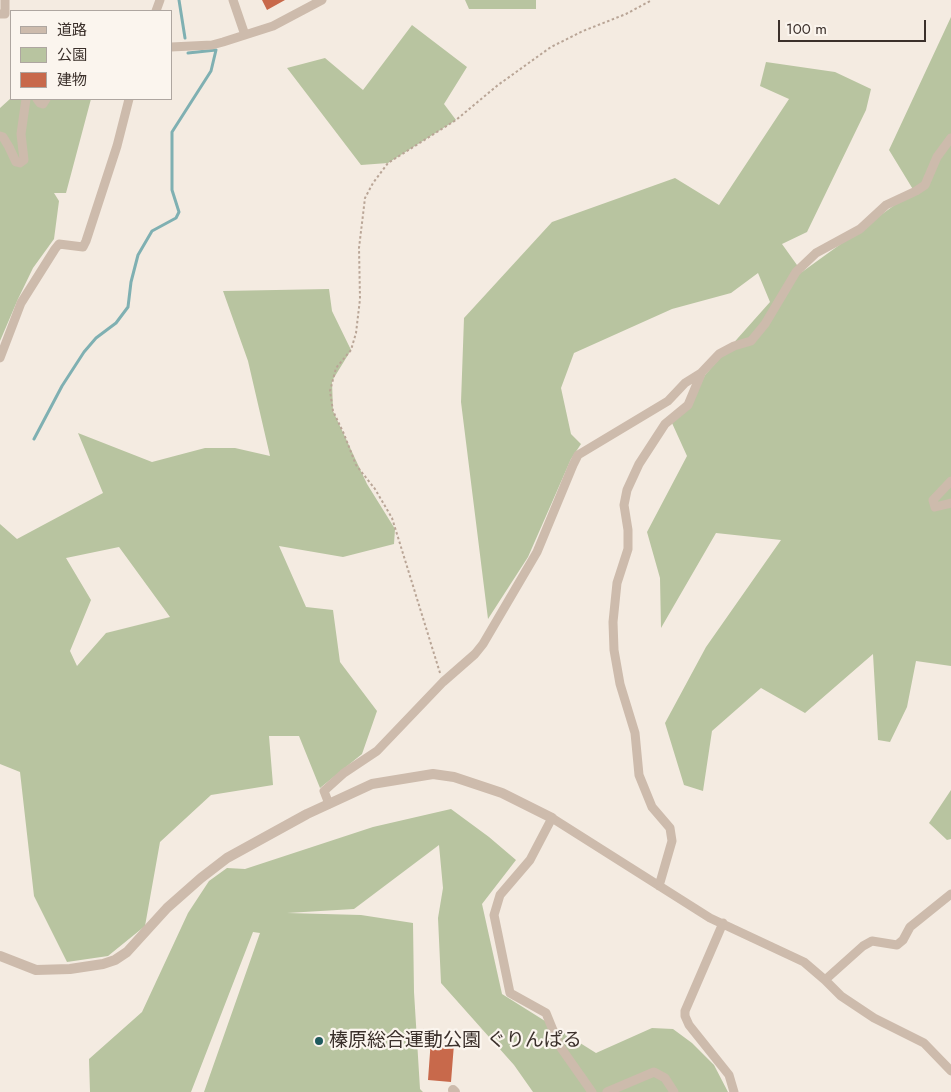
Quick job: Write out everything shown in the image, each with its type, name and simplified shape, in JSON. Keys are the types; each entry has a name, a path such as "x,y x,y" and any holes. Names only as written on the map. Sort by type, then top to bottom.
{"street":[{"path":"0,14 5,14 5,0"},
{"path":"233,0 246,35"},
{"path":"172,47 212,45 246,35 273,26 322,0"},
{"path":"0,136 3,137 16,162 20,163 24,160 21,134 26,100"},
{"path":"0,358 21,304 55,249 59,244 83,247 86,241 117,146 129,100"},
{"path":"329,804 324,791 344,773 377,751 443,682 475,654 497,621 537,552 572,464 578,455 668,401 685,383 701,373 719,354 734,346 751,341 765,324 796,272 816,253 860,229 886,205 916,191 924,184 937,157 951,138"},
{"path":"659,886 672,841 670,828 652,807 639,775 635,733 620,684 614,650 613,622 617,583 628,549 628,530 624,505 627,490 639,464 666,424 688,405 701,373"},
{"path":"951,481 933,500 935,507 951,503"},
{"path":"0,956 36,970 70,969 103,964 115,960 127,952 167,908 227,858 329,804 372,784 433,774 460,778 502,793 552,818 710,918 804,962 841,996 874,1018 924,1043 951,1071"},
{"path":"552,818 530,860 500,895 494,915 510,993 546,1013 559,1045 592,1092"},
{"path":"825,980 863,946 872,941 897,945 903,940 910,928 951,894"},
{"path":"722,923 685,1011 685,1016 689,1025 729,1075 734,1092"},
{"path":"608,1092 654,1072 665,1078 674,1092"}],"path":[{"path":"443,682 392,518 375,489 356,465 333,411 330,391 336,368 351,350 356,333 360,299 359,248 365,198 373,183 388,163 456,120 498,85 551,47 583,31 626,14 652,0"}],"green space":[{"path":"465,0 536,0 536,9 469,9"},
{"path":"951,17 951,666 916,661 907,707 890,742 878,740 873,654 805,713 761,688 712,731 703,791 684,785 665,723 706,647 781,540 716,533 661,628 660,578 647,532 687,456 672,423 690,408 705,375 770,302 758,273 731,293 672,309 574,353 561,388 571,434 581,444 571,459 528,557 488,619 461,402 464,318 552,222 675,178 719,205 789,99 760,86 766,62 835,72 871,89 866,110 807,232 782,244 802,272 914,191 889,150"},
{"path":"412,25 467,67 444,104 456,120 388,163 361,165 287,68 325,58 363,90"},
{"path":"10,99 91,100 66,193 54,193 59,201 54,239 33,268 0,341 0,108"},
{"path":"329,289 332,311 351,350 332,381 333,411 367,484 395,529 394,544 343,557 279,546 306,607 333,610 340,662 377,711 362,754 320,788 299,736 269,736 273,785 211,795 160,842 145,926 108,956 67,962 34,896 20,772 0,764 0,524 17,539 103,493 78,433 152,462 205,448 235,448 270,456 248,361 223,291","holes":["119,547 170,617 106,633 77,666 70,651 91,600 66,558"]},
{"path":"951,790 951,839 947,840 929,823"},
{"path":"451,809 516,860 482,904 502,994 596,1053 652,1028 673,1029 692,1043 714,1065 728,1092 533,1092 514,1065 441,983 438,918 443,888 439,845 354,909 287,913 361,915 413,923 414,992 420,1089 423,1092 204,1092 260,933 253,932 191,1092 90,1092 89,1059 142,1012 188,913 209,881 227,868 245,869 373,827"}],"building":[{"path":"262,0 285,0 267,10"},
{"path":"431,1039 440,1040 440,1043 454,1044 451,1082 428,1080"}],"waterway":[{"path":"179,0 185,38"},
{"path":"34,439 62,386 84,352 96,338 116,323 128,307 131,282 138,255 152,231 176,218 179,212 172,190 172,132 211,71 216,50 188,53"}],"place":[{"name":"榛原総合運動公園 ぐりんぱる","path":"319,1041"}]}
